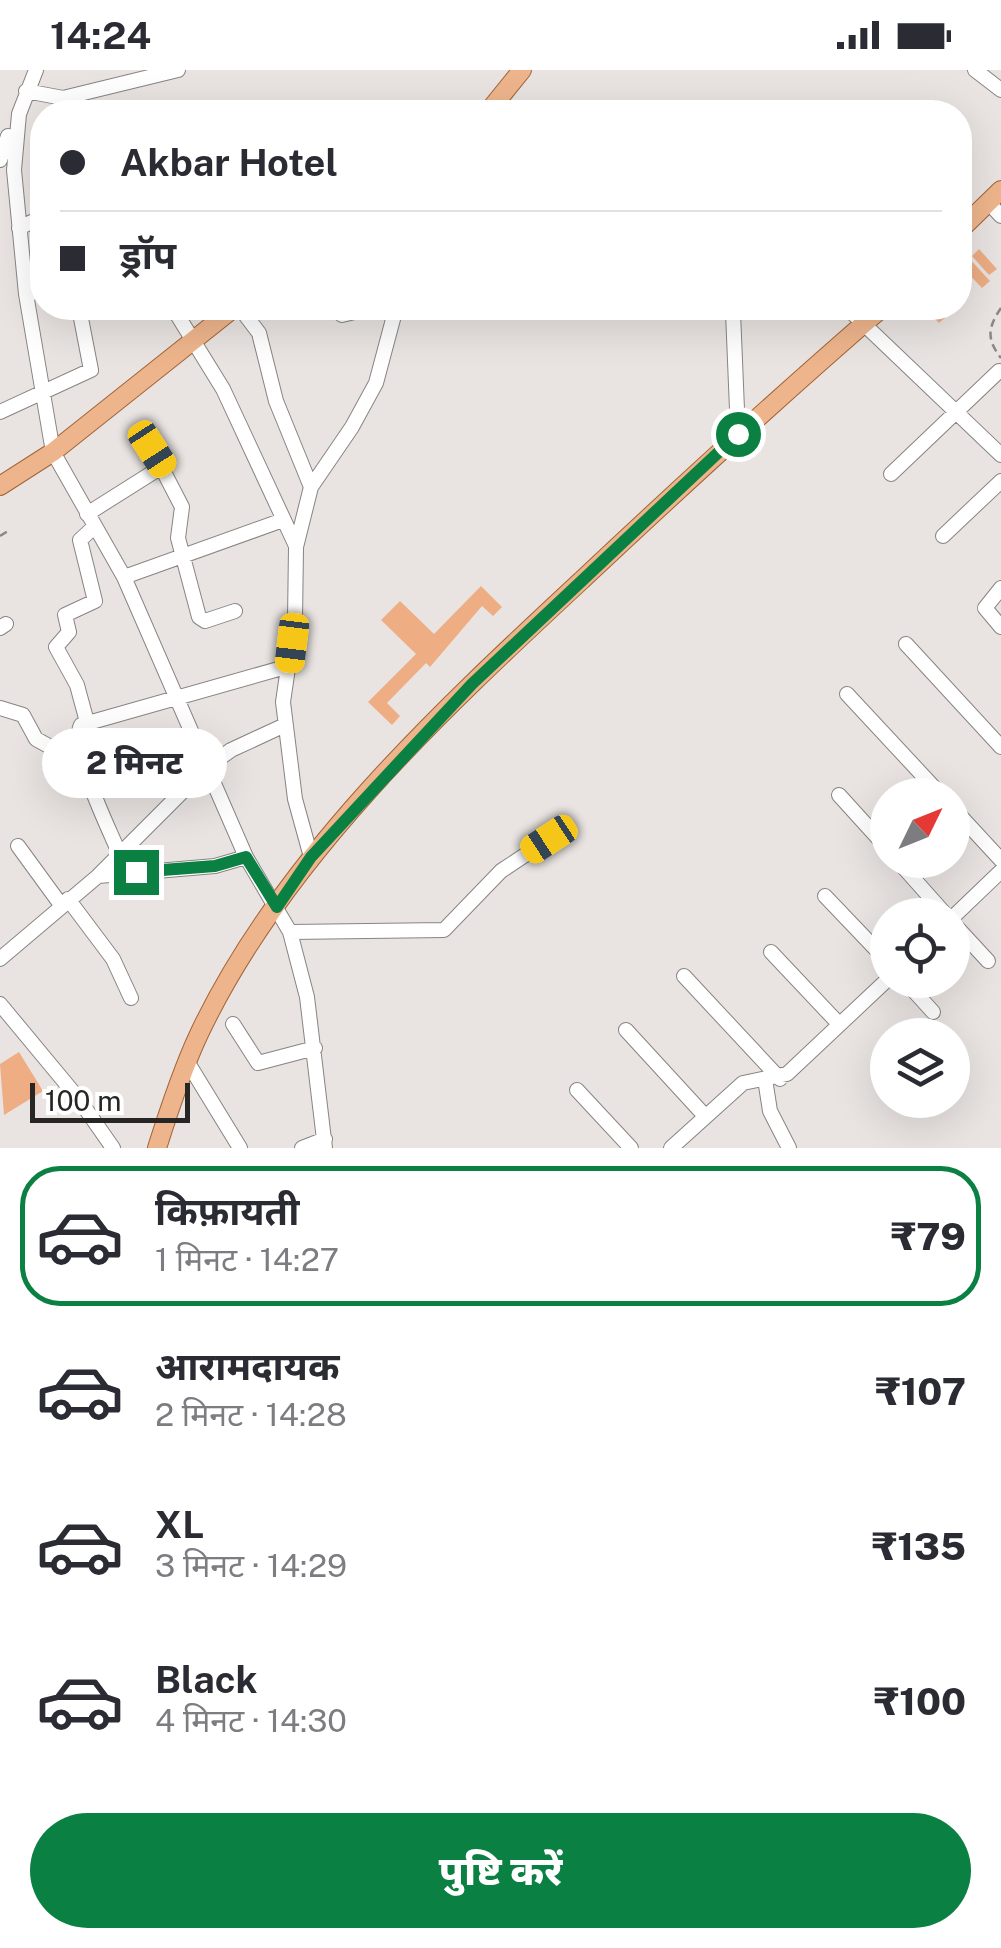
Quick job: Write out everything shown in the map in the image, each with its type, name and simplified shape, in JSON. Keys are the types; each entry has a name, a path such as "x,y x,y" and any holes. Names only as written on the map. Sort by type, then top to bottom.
{"main road":[{"path":"498,100 522,70"},
{"path":"972,218 994,196"},
{"path":"0,486 53,452 221,320"},
{"path":"156,1148 188,1063 236,968 311,857 492,663 866,321"}],"street":[{"path":"0,160 10,125 36,70"},
{"path":"26,92 63,98 178,70"},
{"path":"975,70 1001,90"},
{"path":"10,125 30,318"},
{"path":"994,196 1001,216"},
{"path":"19,228 30,223"},
{"path":"26,294 30,293"},
{"path":"30,320 53,452 124,577 246,857 290,932 315,1048 325,1144 302,1148"},
{"path":"0,412 43,395 93,366 82,320"},
{"path":"182,320 196,339 296,547"},
{"path":"248,320 259,333 276,401 311,487"},
{"path":"311,857 295,799 285,725 296,547 311,487 366,404 392,320"},
{"path":"732,320 738,434"},
{"path":"866,321 1001,455"},
{"path":"891,474 1000,365"},
{"path":"152,449 182,507 178,538 201,620 235,611"},
{"path":"87,722 77,685 56,647 69,632 66,616 94,601 80,540 90,520 163,466"},
{"path":"943,536 1001,480"},
{"path":"124,577 283,520"},
{"path":"1001,588 985,608 1001,627"},
{"path":"906,644 1001,747"},
{"path":"119,852 83,765 77,736 87,722 289,666"},
{"path":"846,694 925,778"},
{"path":"0,708 24,716 36,739 83,765"},
{"path":"0,959 98,876 205,769 231,750 285,725"},
{"path":"838,795 870,830"},
{"path":"970,827 1001,860"},
{"path":"290,932 444,930 501,871 549,839"},
{"path":"18,846 113,959 131,998"},
{"path":"98,876 215,866 246,857"},
{"path":"970,900 1001,871"},
{"path":"913,878 932,898"},
{"path":"826,896 870,943"},
{"path":"970,941 988,961"},
{"path":"771,952 839,1024"},
{"path":"684,976 773,1079 770,1111 790,1148"},
{"path":"671,1148 742,1083 773,1079 870,996"},
{"path":"921,998 934,1012"},
{"path":"0,1004 78,1098 113,1148"},
{"path":"232,1024 258,1063 315,1048"},
{"path":"626,1030 705,1116"},
{"path":"188,1063 240,1148"},
{"path":"577,1090 632,1148"}],"path":[{"path":"1000,365 989,338 990,325 1001,308"},
{"path":"0,536 8,532"}],"building":[{"path":"979,249 997,269 989,275 972,256"},
{"path":"972,261 990,281 982,288 972,278"},
{"path":"481,586 502,607 493,616 482,606 430,667 426,663 387,703 400,716 392,725 368,702 416,654 381,620 400,601 434,634"},
{"path":"19,1052 43,1091 4,1115 0,1064"}],"route":[{"path":"136,872 215,866 246,857 277,907 311,857 492,663 738,434"}]}
